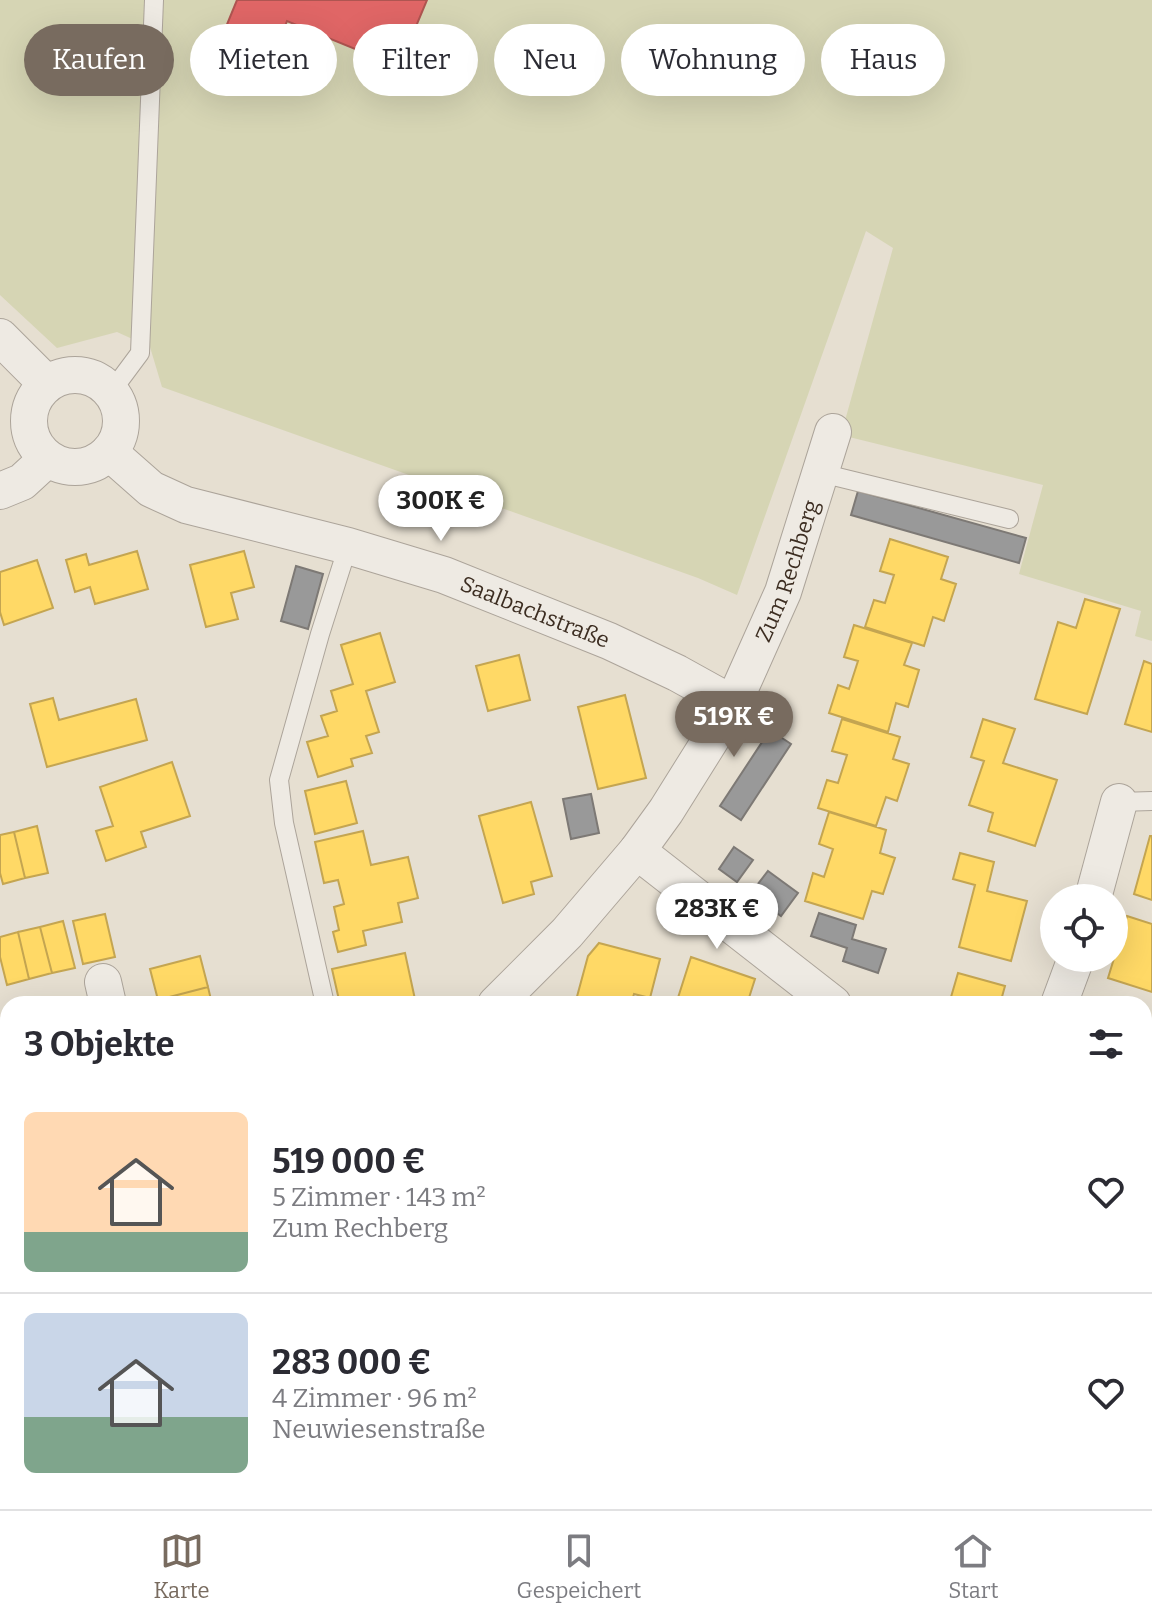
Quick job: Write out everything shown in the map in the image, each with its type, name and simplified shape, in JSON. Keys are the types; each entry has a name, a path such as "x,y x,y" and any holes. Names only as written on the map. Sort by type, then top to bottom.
{"street":[{"path":"0,337 47,384"},
{"path":"88,376 101,382 111,392 118,403 121,429 117,442 99,461 86,467 72,468 47,459 37,449 31,436 30,407 47,384 59,377 88,376"},
{"name":"Zum Rechberg","path":"504,996 567,933 637,851 666,811 733,704 783,592 833,432"},
{"name":"Saalbachstraße","path":"109,452 151,489 186,505 348,546 444,575 595,635 677,673 733,704"},
{"path":"0,491 22,482 47,459"},
{"path":"1099,884 1136,802"},
{"path":"637,851 823,996"},
{"path":"1062,996 1071,972"}],"lane":[{"path":"111,392 140,353 154,0"},
{"path":"821,473 1009,519"},
{"path":"323,996 284,823 279,780 348,546"}],"green space":[{"path":"0,0 1152,0 1152,641 1135,636 1141,611 1019,574 1043,485 841,435 893,248 866,231 737,595 698,578 162,387 150,347 117,332 57,348 0,295"}],"building: Wohnen":[{"path":"890,539 948,557 941,579 956,584 944,621 933,617 924,646 865,627 874,600 885,603 894,575 880,571"},
{"path":"137,551 148,589 95,604 90,587 75,592 66,560 86,554 89,565"},
{"path":"244,551 254,587 231,593 238,619 206,627 190,565"},
{"path":"37,560 53,608 4,625 0,612 0,572"},
{"path":"1085,599 1120,609 1087,714 1035,699 1058,622 1076,628"},
{"path":"854,625 912,643 904,665 919,670 908,707 896,703 888,732 829,713 838,685 849,689 858,661 844,657"},
{"path":"380,633 395,682 366,691 379,732 366,736 372,753 351,759 353,766 318,777 307,742 328,736 321,716 337,711 331,691 353,684 341,645"},
{"path":"519,655 530,700 488,711 476,666"},
{"path":"1144,661 1152,664 1152,732 1125,724"},
{"path":"625,695 646,778 598,789 578,707"},
{"path":"53,698 59,720 136,699 147,740 47,767 30,704"},
{"path":"842,719 900,737 893,759 909,764 897,801 886,797 876,826 818,808 827,780 838,783 847,755 832,751"},
{"path":"983,719 1015,729 1003,763 1057,780 1035,846 988,831 993,813 969,805 984,761 971,757"},
{"path":"172,762 190,816 141,832 146,847 106,861 96,831 113,826 100,787"},
{"path":"346,781 357,823 315,834 305,791"},
{"path":"531,802 552,876 531,882 534,894 503,903 479,816"},
{"path":"829,812 886,830 880,853 895,858 883,894 872,891 863,919 805,901 813,873 824,877 833,849 819,844"},
{"path":"37,826 48,873 25,878 14,832"},
{"path":"363,831 371,865 408,857 418,898 398,903 402,922 363,931 366,945 338,952 333,932 339,930 334,907 344,904 338,880 324,883 315,842"},
{"path":"14,832 25,878 3,884 0,835"},
{"path":"1152,836 1152,900 1134,894"},
{"path":"960,853 994,862 987,891 1027,901 1011,961 959,947 975,885 953,879"},
{"path":"105,914 115,957 83,964 73,921"},
{"path":"1128,916 1152,924 1152,992 1108,978 1110,972 1128,972"},
{"path":"63,921 75,968 52,973 40,927"},
{"path":"40,927 52,973 29,979 18,932"},
{"path":"18,932 29,979 7,985 0,957 0,937"},
{"path":"599,943 660,959 651,996 577,996 588,956"},
{"path":"405,953 414,996 338,996 332,969"},
{"path":"200,956 208,987 173,996 157,996 150,969"},
{"path":"691,957 755,979 750,996 679,996"},
{"path":"958,973 1005,986 1002,996 951,996"},
{"path":"208,987 210,996 173,996"}],"building: Handel":[{"path":"237,0 427,0 417,24 353,24 353,48 337,42 337,24 294,24 287,21 286,24 227,24"}],"building: Industrie":[{"path":"858,491 1026,538 1019,563 851,515"},
{"path":"296,566 323,574 308,629 281,621"},
{"path":"770,730 791,744 741,820 720,806"},
{"path":"591,794 599,833 571,839 563,799"},
{"path":"734,847 753,860 737,882 719,869"},
{"path":"768,871 798,893 781,916 750,894"},
{"path":"819,913 856,925 852,939 886,949 878,973 843,961 847,948 811,936"}]}
